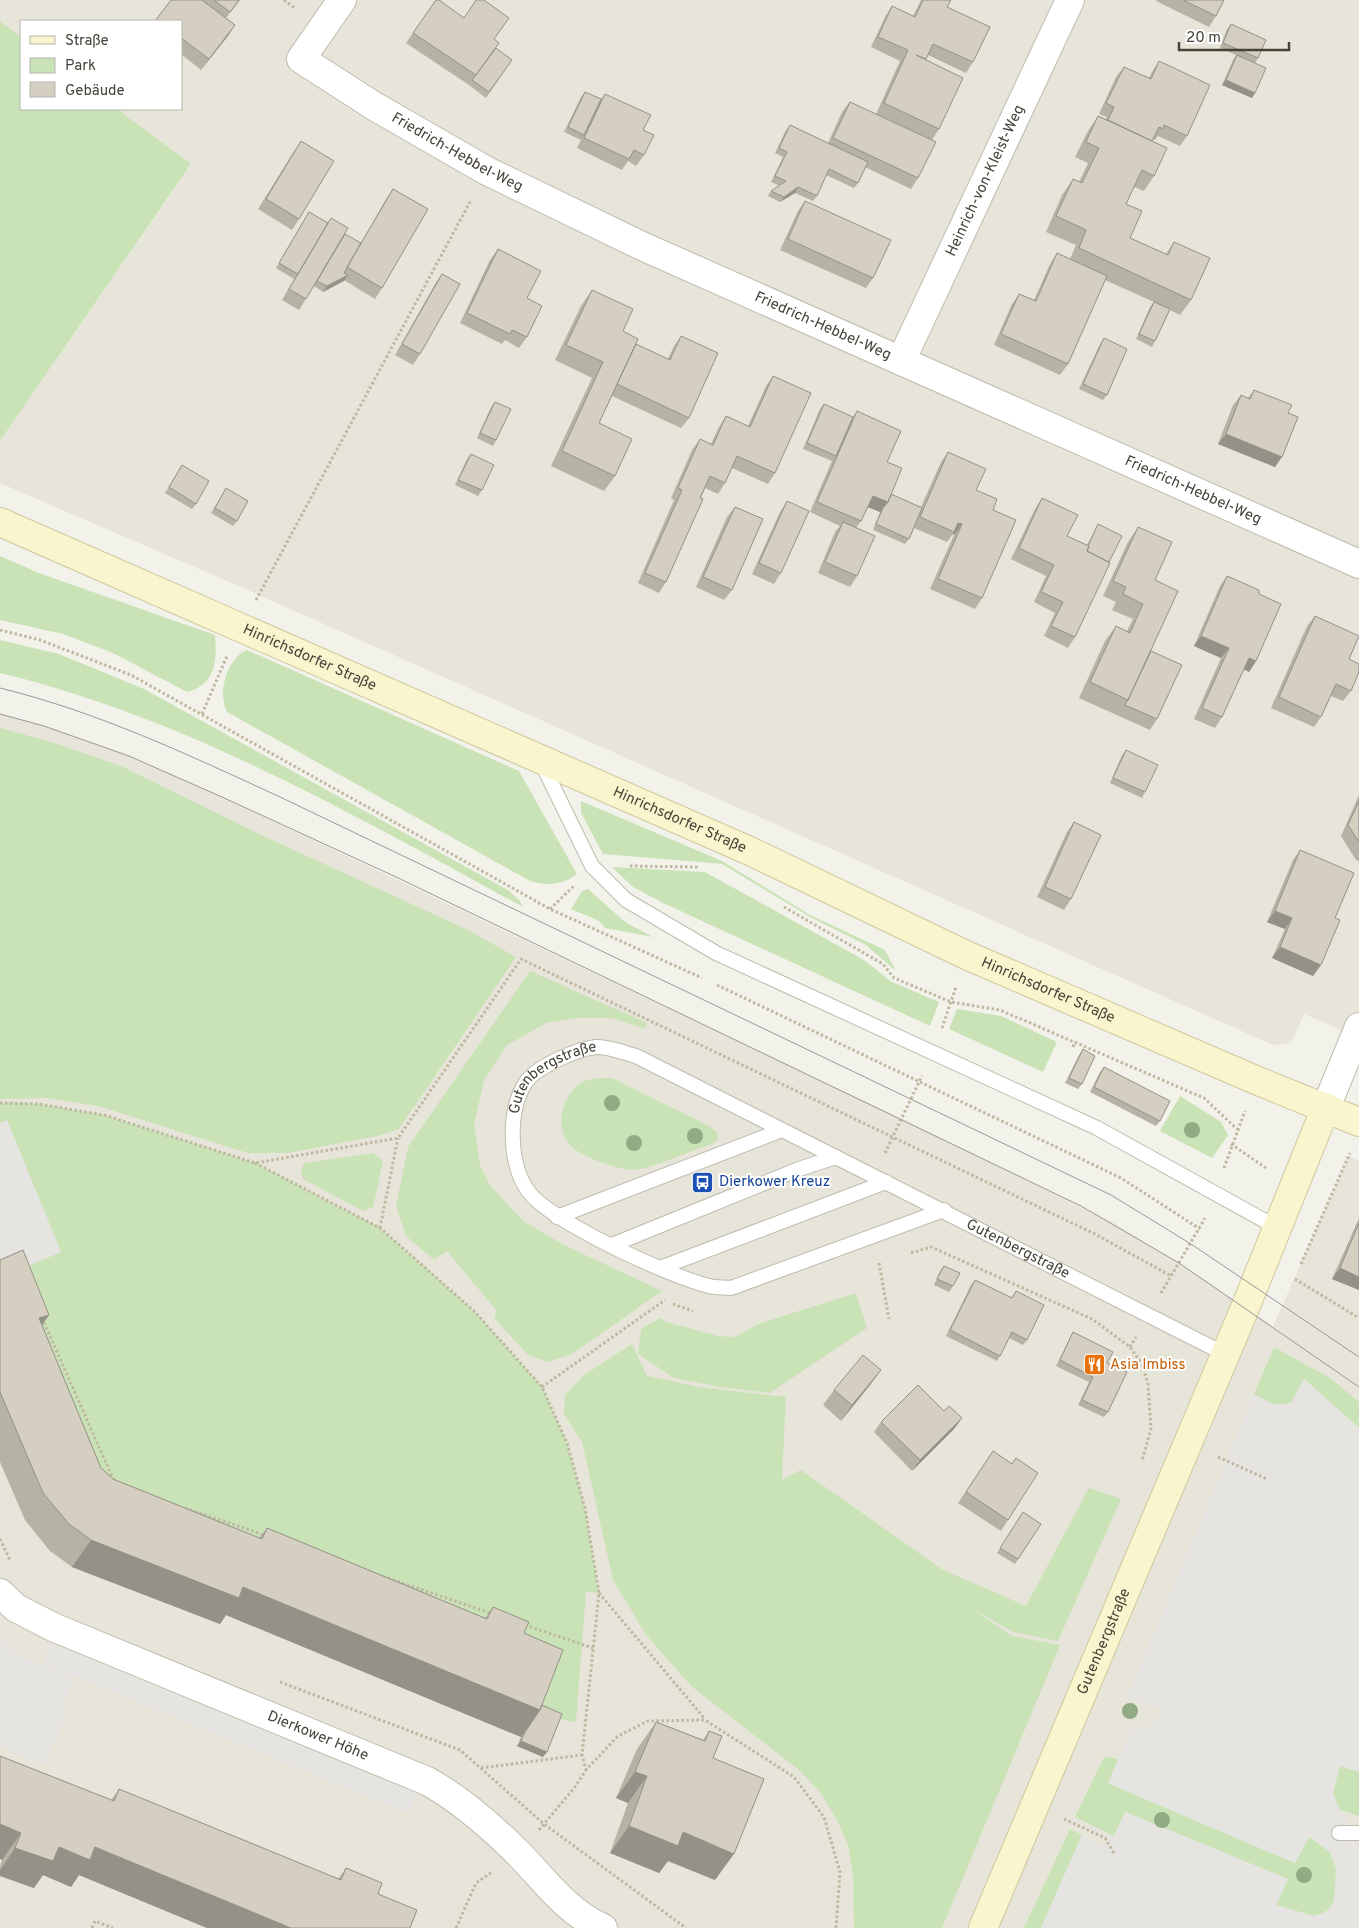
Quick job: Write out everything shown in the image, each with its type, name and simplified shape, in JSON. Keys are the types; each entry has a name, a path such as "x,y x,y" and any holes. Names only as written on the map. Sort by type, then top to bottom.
{"street":[{"name":"Friedrich-Hebbel-Weg","path":"342,0 301,59 374,106 486,171 642,246 1359,564"},
{"name":"Heinrich-von-Kleist-Weg","path":"902,361 1070,0"},
{"name":"Hinrichsdorfer Straße","path":"0,522 752,852 966,955 1258,1081 1359,1122"},
{"path":"1326,1107 1359,1027"},
{"name":"Gutenbergstraße","path":"983,1928 1225,1354 1326,1107"},
{"name":"Dierkower Höhe","path":"0,1593 16,1608 47,1625 427,1781 464,1804 518,1854 566,1905 603,1928"}],"lane":[{"path":"539,759 592,866 626,900 716,953 1097,1128 1276,1227"},
{"name":"Gutenbergstraße","path":"944,1210 732,1288 711,1286 660,1268 557,1217 528,1191 514,1157 512,1118 526,1082 559,1057 597,1046 636,1056 944,1210 1225,1354"},
{"path":"557,1217 782,1130"},
{"path":"612,1245 799,1169 836,1157"},
{"path":"660,1268 886,1182"},
{"path":"1339,1834 1359,1832"}],"path":[{"path":"255,601 486,171"},
{"path":"0,630 40,640 131,676 550,909 704,979"},
{"path":"202,714 227,655"},
{"path":"776,901 800,918 883,964 894,978 951,1002 1000,1010 1204,1098 1237,1129"},
{"path":"380,1228 398,1138 521,959 1087,1230 1171,1276"},
{"path":"712,983 1121,1178 1200,1229"},
{"path":"1073,1047 1075,1042"},
{"path":"0,1103 38,1104 104,1116 255,1163 380,1228 474,1311 542,1387 567,1442 585,1508 598,1593 582,1755 586,1770"},
{"path":"255,1163 398,1138"},
{"path":"1130,1347 1200,1229 1216,1195 1231,1144"},
{"path":"1352,1148 1295,1279 1359,1318"},
{"path":"906,1254 931,1247 1092,1319 1130,1347 1142,1364 1148,1384 1151,1429"},
{"path":"869,1266 888,1260"},
{"path":"879,1263 889,1319"},
{"path":"542,1387 664,1299 680,1308 697,1312"},
{"path":"40,1314 116,1485"},
{"path":"1220,1458 1267,1479"},
{"path":"182,1507 266,1536"},
{"path":"387,1578 500,1616"},
{"path":"598,1593 705,1720 794,1777 824,1817 840,1872 836,1928"},
{"path":"518,1623 593,1648"},
{"path":"456,1928 476,1883 518,1854 575,1787 586,1770 618,1736 648,1721 705,1720"},
{"path":"481,1768 582,1755"},
{"path":"1061,1818 1105,1838 1115,1855"},
{"path":"92,1928 95,1921 113,1928"}],"shaded area":[{"path":"0,0 1359,0 1359,1038 1304,1014 1291,1043 1273,1045 243,588 0,483 0,441 191,165 118,110 182,110 182,20 20,20 20,36 0,21"},
{"path":"0,714 44,726 129,756 222,797 900,1118 1110,1221 1179,1263 1273,1326 1349,1156 1359,1161 1359,1928 0,1928"},
{"path":"7,1120 61,1252 8,1274 0,1258 0,1123"},
{"path":"1304,1379 1359,1428 1359,1772 1340,1766 1333,1793 1340,1810 1356,1833 1359,1864 1359,1928 1041,1928 1082,1835 1106,1847 1114,1836 1125,1812 1288,1879 1276,1905 1314,1916 1326,1912 1334,1902 1336,1869 1330,1852 1309,1837 1295,1863 1108,1783 1132,1728 1145,1730 1157,1721 1160,1710 1127,1697 1254,1394 1274,1405 1291,1403"},
{"path":"0,1640 13,1651 74,1679 64,1703 66,1715 45,1766 0,1746"},
{"path":"51,1643 417,1793 409,1814 42,1663"}],"green space":[{"path":"0,21 20,36 20,110 118,110 191,164 0,441"},
{"path":"0,556 39,573 215,635 216,654 213,670 204,683 187,692 113,653 63,634 0,620"},
{"path":"0,640 59,654 144,689 508,890 519,900 523,907 333,805 203,743 137,716 69,692 0,673"},
{"path":"247,650 519,771 577,874 555,884 530,881 227,712 223,695 226,677 234,660"},
{"path":"0,728 55,743 123,767 259,834 468,930 516,957 399,1129 382,1135 288,1153 248,1153 98,1106 46,1098 0,1099"},
{"path":"581,801 722,861 810,915 885,950 896,971 866,945 810,917 722,864 603,854 581,813"},
{"path":"612,867 705,872 864,960 892,982 939,1002 930,1026 663,903 633,887"},
{"path":"588,889 625,922 653,937 605,928 599,921 571,909 582,891"},
{"path":"530,971 647,1023 645,1029 612,1018 576,1018 546,1023 506,1046 484,1080 474,1124 480,1165 490,1185 523,1221 564,1245 662,1291 572,1354 548,1362 528,1355 494,1318 497,1311 447,1251 434,1260 406,1236 396,1206 408,1147"},
{"path":"957,1009 1001,1016 1057,1042 1043,1072 949,1029"},
{"path":"597,1078 612,1078 709,1126 717,1132 718,1139 712,1144 635,1170 618,1168 587,1157 571,1146 566,1140 563,1133 562,1117 565,1102 573,1089 583,1082"},
{"path":"1180,1096 1221,1122 1228,1135 1212,1158 1160,1131"},
{"path":"0,1103 38,1104 104,1115 255,1163 380,1228 474,1311 542,1387 567,1443 585,1508 599,1593 586,1592 576,1722 559,1719 94,1506 8,1274 61,1252 7,1121 0,1123"},
{"path":"373,1153 383,1161 373,1207 363,1211 303,1179 301,1169 305,1163"},
{"path":"856,1293 867,1328 770,1393 720,1387 674,1378 638,1354 641,1329 660,1318 666,1322 718,1336 734,1337 761,1323"},
{"path":"632,1344 647,1376 699,1387 786,1397 782,1480 784,1481 783,1479 801,1470 943,1570 1026,1606 1089,1488 1121,1499 1058,1641 1013,1632 971,1608 1012,1636 1060,1645 942,1928 854,1928 853,1876 848,1845 837,1820 820,1792 799,1770 691,1686 647,1636 613,1580 582,1442 564,1414 565,1395 584,1375"},
{"path":"1274,1347 1330,1378 1359,1402 1359,1428 1304,1379 1291,1403 1274,1405 1254,1394"},
{"path":"1104,1757 1118,1759 1108,1783 1295,1863 1309,1837 1321,1844 1330,1853 1336,1870 1337,1889 1331,1906 1325,1912 1312,1916 1276,1905 1288,1879 1125,1812 1114,1836 1075,1817"},
{"path":"1340,1766 1359,1772 1359,1816 1340,1810 1332,1793"},
{"path":"1070,1829 1082,1835 1041,1928 1024,1928"}],"building":[{"path":"171,0 202,0 235,25 209,59 182,39 182,20 156,20"},
{"path":"214,0 239,0 230,12"},
{"path":"436,0 439,0 464,18 476,0 484,0 509,18 494,39 499,43 476,75 413,33"},
{"path":"923,0 951,0 947,7 990,27 973,62 933,44 926,59 916,55 963,78 939,129 884,103 908,50 878,37 892,6 915,17"},
{"path":"1183,0 1224,0 1216,16"},
{"path":"1231,24 1266,40 1258,58 1223,43"},
{"path":"496,48 512,60 489,92 472,80"},
{"path":"1237,55 1266,68 1255,93 1226,80"},
{"path":"1159,61 1210,85 1187,136 1164,125 1163,129 1159,127 1152,141 1108,120 1114,107 1106,103 1124,67 1151,79"},
{"path":"585,92 601,99 584,135 568,127"},
{"path":"605,94 651,115 643,130 654,135 644,155 634,150 629,159 584,138"},
{"path":"850,102 936,142 918,178 833,138"},
{"path":"1098,116 1167,148 1154,176 1142,170 1126,204 1142,211 1130,238 1168,255 1174,242 1210,258 1191,300 1079,248 1086,230 1056,216 1073,179 1082,183 1099,148 1086,142"},
{"path":"790,125 868,162 858,183 829,169 817,196 798,187 784,197 771,191 786,181 775,176 787,152 779,148"},
{"path":"301,141 334,161 299,219 266,199"},
{"path":"393,189 428,209 382,288 347,267"},
{"path":"805,201 891,240 873,278 788,239"},
{"path":"309,212 328,223 298,274 279,263"},
{"path":"331,218 348,228 306,299 289,289"},
{"path":"345,234 361,243 344,273 348,275 327,286 317,281"},
{"path":"498,249 541,271 527,298 542,306 527,337 512,330 510,334 467,313"},
{"path":"1057,253 1107,276 1068,364 1001,334 1019,294 1036,301"},
{"path":"442,274 460,284 420,354 402,344"},
{"path":"592,290 633,309 623,331 638,339 599,423 632,439 615,476 562,451 603,362 566,345"},
{"path":"1154,302 1170,309 1155,341 1139,334"},
{"path":"681,336 718,353 689,418 617,384 636,344 670,360"},
{"path":"1104,338 1127,349 1107,395 1083,384"},
{"path":"773,376 811,393 775,473 737,456 725,483 710,476 700,498 703,499 666,582 645,573 682,490 678,488 700,439 713,445 726,416 750,427"},
{"path":"1254,390 1292,405 1288,413 1298,417 1282,457 1226,434 1241,395 1250,399"},
{"path":"495,402 511,409 496,440 480,433"},
{"path":"824,404 853,417 836,456 807,443"},
{"path":"857,411 901,431 887,462 902,468 888,502 873,496 861,521 817,502"},
{"path":"948,452 986,469 976,490 997,499 993,510 1016,520 982,598 938,579 962,524 958,523 954,532 920,517"},
{"path":"471,454 494,465 482,490 458,480"},
{"path":"182,465 209,481 196,504 169,487"},
{"path":"226,488 248,501 237,521 215,508"},
{"path":"891,494 922,508 909,539 876,524"},
{"path":"1042,498 1078,515 1067,536 1089,546 1087,551 1110,563 1075,637 1051,626 1063,602 1041,592 1054,565 1019,548"},
{"path":"787,501 809,511 781,573 759,563"},
{"path":"735,507 763,519 732,590 703,577"},
{"path":"843,522 875,536 857,576 825,562"},
{"path":"1098,524 1122,536 1109,562 1087,551"},
{"path":"1138,527 1172,542 1155,580 1178,591 1128,700 1090,682 1116,626 1130,633 1143,604 1123,594 1126,587 1113,581"},
{"path":"1227,576 1259,590 1259,594 1281,604 1256,661 1249,658 1222,717 1202,708 1229,648 1201,636"},
{"path":"1315,616 1359,636 1349,659 1359,664 1359,672 1351,691 1336,684 1321,717 1279,697"},
{"path":"1151,651 1182,665 1157,719 1125,705"},
{"path":"1126,750 1158,765 1145,792 1113,778"},
{"path":"1359,801 1359,842 1348,825"},
{"path":"1074,822 1101,835 1071,899 1045,887"},
{"path":"1300,850 1354,873 1335,918 1340,920 1321,965 1280,947 1292,918 1275,911"},
{"path":"1083,1049 1095,1056 1082,1084 1069,1078"},
{"path":"1104,1067 1170,1101 1160,1121 1094,1087"},
{"path":"1359,1223 1359,1277 1340,1268"},
{"path":"23,1250 49,1315 39,1318 101,1468 113,1479 262,1539 267,1528 487,1619 493,1607 529,1622 524,1633 563,1650 540,1710 243,1587 239,1598 91,1540 69,1524 43,1493 0,1392 0,1260"},
{"path":"944,1266 960,1273 953,1286 937,1279"},
{"path":"975,1280 1012,1298 1016,1291 1044,1305 1027,1340 1012,1332 1000,1356 950,1330"},
{"path":"1073,1332 1113,1352 1107,1363 1127,1372 1108,1412 1082,1400 1093,1377 1060,1360"},
{"path":"863,1355 881,1370 852,1405 834,1390"},
{"path":"918,1385 944,1411 949,1406 962,1418 920,1460 881,1422"},
{"path":"993,1451 1012,1464 1016,1458 1038,1473 1008,1520 966,1492"},
{"path":"1023,1512 1041,1524 1018,1559 1000,1548"},
{"path":"542,1705 562,1714 547,1752 521,1741"},
{"path":"656,1722 705,1741 709,1731 722,1736 713,1758 764,1779 734,1854 683,1832 678,1846 629,1826 647,1776 635,1772"},
{"path":"0,1756 114,1801 119,1789 341,1880 346,1868 382,1883 378,1894 417,1910 410,1928 291,1928 95,1847 90,1860 59,1847 53,1861 15,1848 21,1833 0,1824"}],"tram line":[{"path":"0,688 72,709 108,722 280,797 1111,1195 1191,1244 1359,1357"},
{"path":"0,714 44,726 129,756 222,797 394,876 1081,1206 1179,1263 1359,1387"}],"place":[{"name":"Dierkower Kreuz","path":"703,1182"},
{"name":"Asia Imbiss","path":"1094,1365"}]}
